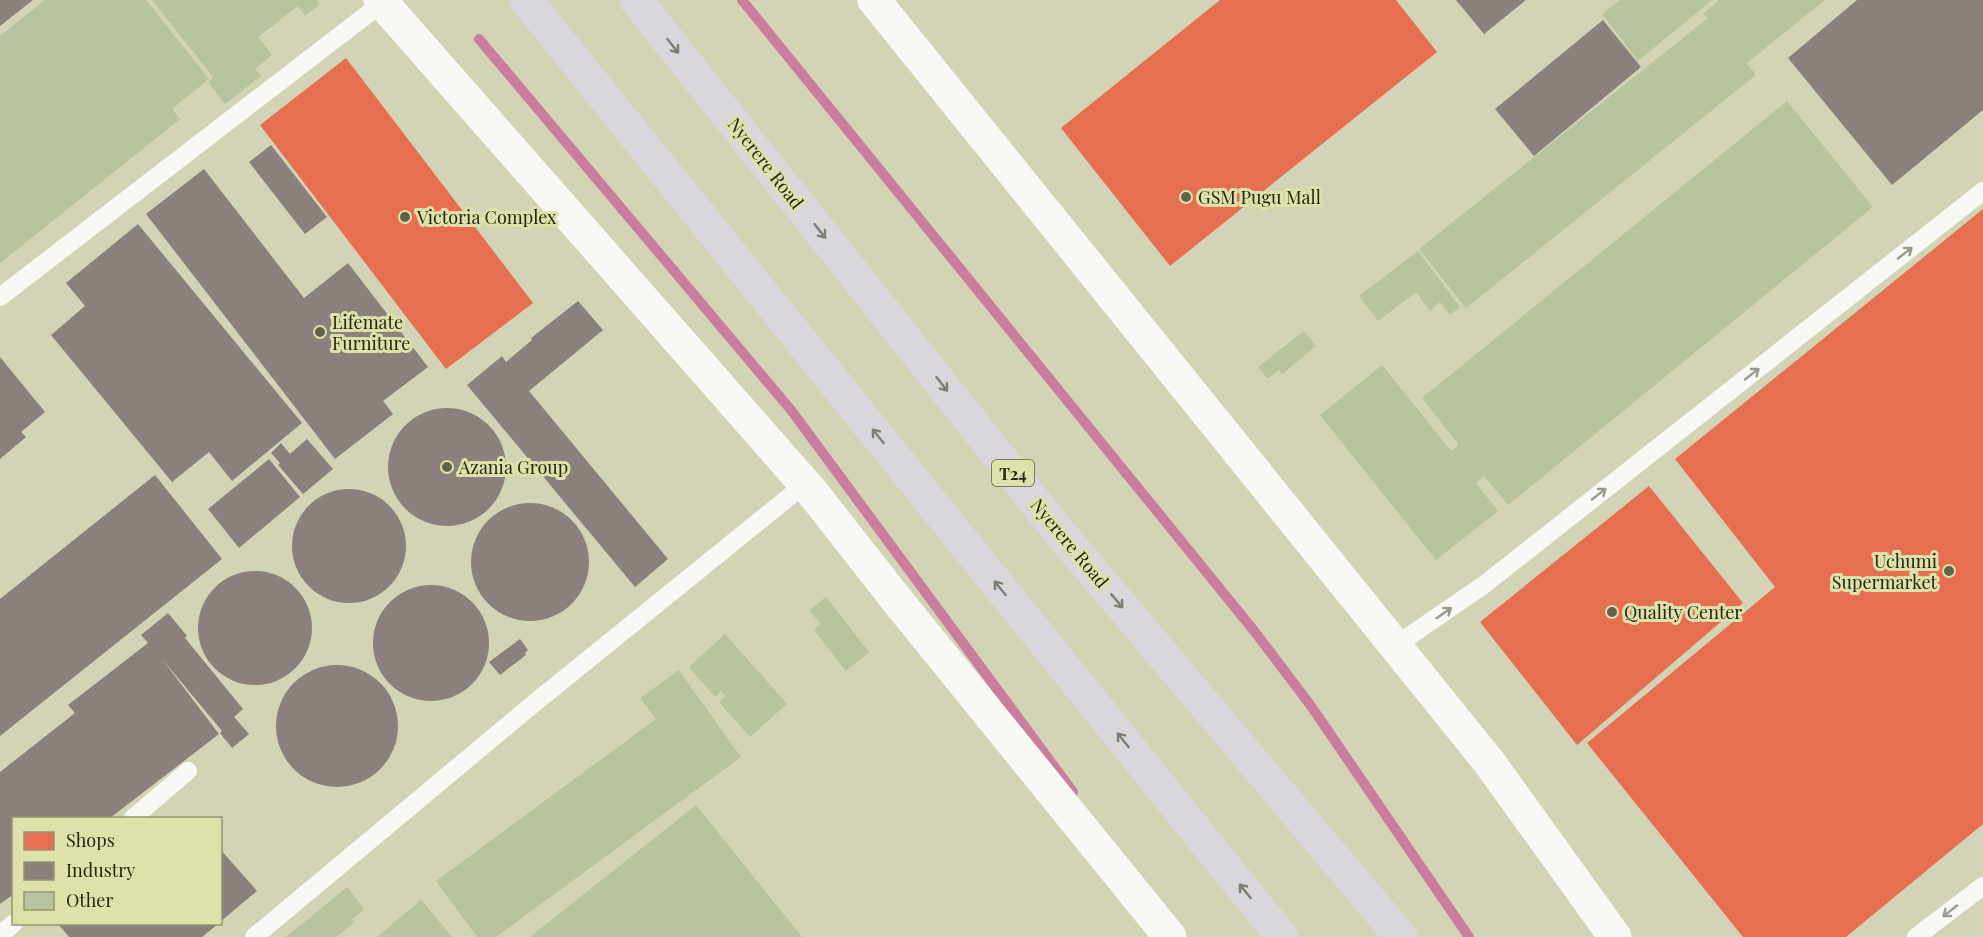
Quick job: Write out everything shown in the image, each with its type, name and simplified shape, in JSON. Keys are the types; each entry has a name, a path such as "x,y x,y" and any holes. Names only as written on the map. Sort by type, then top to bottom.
{"highway":[{"path":"526,0 1282,937"},
{"name":"Nyerere Road","path":"636,0 1060,533 1401,937"}],"street":[{"path":"874,0 1489,762 1615,937"},
{"path":"381,1 805,484 1170,937"}],"lane":[{"path":"0,297 381,1"},
{"path":"1395,646 1485,584 1983,191"},
{"path":"254,937 532,705 805,484"},
{"path":"136,817 188,771"},
{"path":"1916,937 1983,885"},
{"path":"0,935 12,925"}],"building: Shops":[{"name":"GSM Pugu Mall","path":"1220,0 1396,0 1437,52 1170,266 1061,128"},
{"path":"346,58 533,303 446,369 260,125"},
{"path":"1983,209 1983,824 1846,937 1743,937 1587,743 1775,587 1675,459"},
{"name":"Quality Center","path":"1649,486 1743,603 1577,745 1480,622"}],"building: Industry":[{"path":"0,0 33,0 0,26"},
{"path":"1456,0 1526,0 1484,34"},
{"path":"1857,0 1983,0 1983,110 1892,185 1788,58"},
{"path":"1603,20 1641,67 1534,156 1495,109"},
{"path":"271,145 327,217 305,234 249,162"},
{"name":"Lifemate Furniture","path":"204,169 304,298 348,263 428,367 383,401 393,414 335,459 146,214"},
{"path":"138,224 302,423 232,481 209,452 172,482 51,335 85,306 66,283"},
{"path":"578,301 603,330 529,391 668,559 635,587 467,385 502,356 506,362 532,340 531,338"},
{"path":"0,357 45,412 21,432 26,437 0,459"},
{"name":"Azania Group","path":"447,408 469,413 489,425 501,445 506,467 501,489 489,509 469,521 447,526 425,521 405,509 393,489 388,467 393,445 405,425 425,413"},
{"path":"307,439 333,469 303,494 278,465 280,463 271,453 281,443 290,454"},
{"path":"269,459 300,497 239,548 208,509"},
{"path":"155,475 222,559 0,736 0,599"},
{"path":"349,489 371,494 389,506 401,524 406,546 401,568 389,586 371,598 349,603 327,598 309,586 297,568 292,546 297,524 309,506 327,494"},
{"name":"Azania Group","path":"530,503 552,508 572,520 584,540 589,562 584,584 572,604 552,616 530,621 508,616 488,604 476,584 471,562 476,540 488,520 508,508"},
{"path":"255,571 277,576 295,588 307,606 312,628 307,650 295,668 277,680 255,685 233,680 215,668 203,650 198,628 203,606 215,588 233,576"},
{"path":"431,585 453,589 472,602 485,621 489,643 485,665 472,684 453,697 431,701 409,697 390,684 377,665 373,643 377,621 390,602 409,589"},
{"path":"168,613 187,636 185,638 243,709 234,717 249,734 232,748 220,733 222,731 162,659 219,734 111,817 12,817 12,895 0,904 0,772 75,713 68,705 148,643 141,635"},
{"path":"520,639 528,650 526,655 500,675 489,662"},
{"path":"337,665 360,669 380,683 394,703 398,726 394,749 380,769 360,783 337,787 314,783 294,769 280,749 276,726 280,703 294,683 314,669"},
{"path":"222,851 257,891 222,920"},
{"path":"59,925 217,925 202,937 69,937"}],"building: Other":[{"path":"45,0 146,0 209,79 172,109 180,119 0,263 0,36"},
{"path":"152,0 317,0 320,4 305,16 298,6 258,37 272,55 255,69 261,76 225,104 208,82 213,77"},
{"path":"1620,0 1712,0 1638,61 1602,14"},
{"path":"1719,0 1825,0 1747,63 1756,75 1466,308 1419,249 1708,18 1703,14"},
{"path":"1787,101 1873,207 1508,505 1484,476 1476,483 1498,511 1436,560 1320,415 1382,365 1451,451 1459,445 1422,398"},
{"path":"1418,251 1460,307 1450,315 1440,302 1430,311 1416,292 1378,321 1359,296"},
{"path":"1304,331 1316,346 1282,374 1279,370 1268,379 1258,367"},
{"path":"826,597 869,652 846,671 814,630 821,624 809,610"},
{"path":"725,634 787,704 750,737 719,702 725,696 721,691 715,697 689,667"},
{"path":"679,670 741,757 496,937 477,937 436,881 656,719 640,698"},
{"path":"696,805 802,937 530,937"},
{"path":"347,887 364,909 352,919 355,922 336,937 286,937"},
{"path":"421,900 452,937 377,937"}],"waterway":[{"path":"742,0 1255,632 1311,706 1469,937"},
{"path":"479,39 791,410 1073,792"}],"place":[{"name":"GSM Pugu Mall","path":"1186,197"},
{"name":"Victoria Complex","path":"405,217"},
{"name":"Lifemate Furniture","path":"320,332"},
{"name":"Azania Group","path":"447,467"},
{"name":"Uchumi Supermarket","path":"1949,571"},
{"name":"Quality Center","path":"1612,612"}]}
